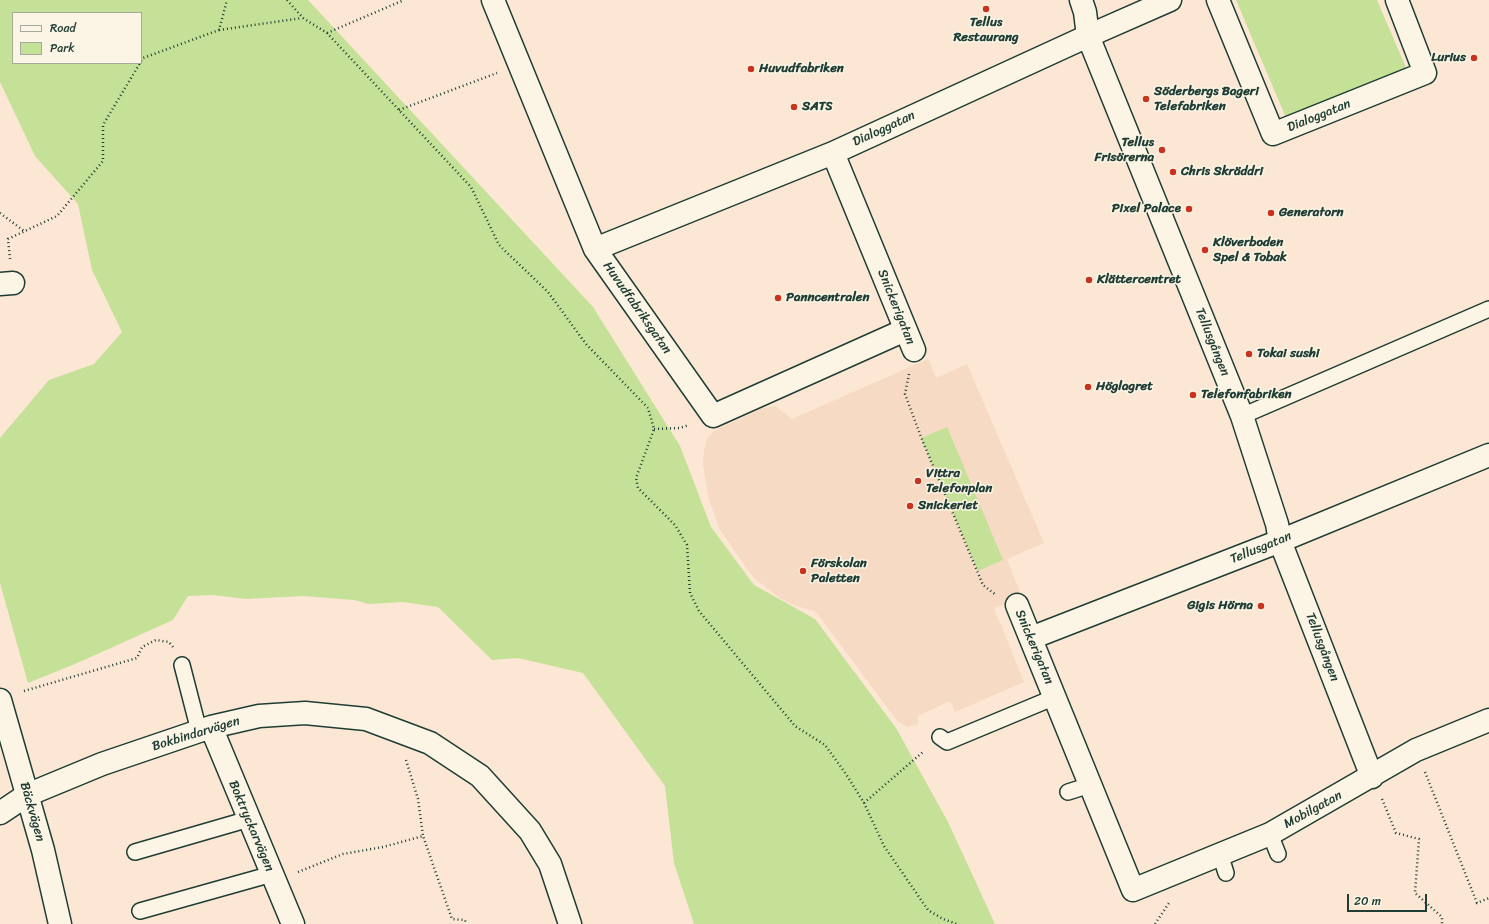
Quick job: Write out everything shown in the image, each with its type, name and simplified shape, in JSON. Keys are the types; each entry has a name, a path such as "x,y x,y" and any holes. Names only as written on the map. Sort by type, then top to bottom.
{"street":[{"name":"Huvudfabriksgatan","path":"493,0 595,249 713,416"},
{"name":"Tellusgången","path":"1081,0 1086,12 1088,36 1242,416 1277,524 1280,541 1372,776"},
{"name":"Dialoggatan","path":"595,249 833,153 1170,0"},
{"name":"Dialoggatan","path":"1218,0 1273,134 1426,73 1397,0"},
{"name":"Snickerigatan","path":"833,153 914,350"},
{"path":"713,416 905,330"},
{"name":"Tellusgatan","path":"1031,638 1280,541 1489,455"},
{"name":"Snickerigatan","path":"1017,605 1133,890"},
{"name":"Bäckvägen","path":"0,700 43,850 60,924"},
{"name":"Bokbindarvägen","path":"0,813 27,795 102,764 205,729 259,716 305,713 366,719 430,743 480,776 530,831 550,864 570,924"},
{"name":"Mobilgatan","path":"1133,890 1223,864 1270,834 1416,750 1489,720"},
{"name":"Boktryckarvägen","path":"205,729 249,819 293,924"}],"lane":[{"path":"1242,416 1489,309"},
{"path":"182,666 205,729"},
{"path":"940,737 947,742 1055,697"},
{"path":"1068,792 1090,785"},
{"path":"134,852 249,819"},
{"path":"1270,834 1278,854"},
{"path":"140,911 273,877"}],"path":[{"path":"219,30 227,0"},
{"path":"287,0 303,18 326,33 471,187 499,245 548,292 586,344 648,408 654,429 636,478 638,488 675,525 687,545 690,593 699,611 794,726 825,745 846,774 864,803 884,846 928,910 943,919 957,924"},
{"path":"326,33 404,0"},
{"path":"142,59 219,30 303,18"},
{"path":"7,284 8,239 57,216 102,161 103,125 139,64"},
{"path":"399,110 520,64"},
{"path":"0,213 24,231"},
{"name":"Snickerigatan","path":"914,350 905,394 923,442 984,585 1007,603 1017,605"},
{"path":"654,429 680,428 713,416"},
{"path":"23,691 138,658 142,647 156,640 169,642 176,651 182,666"},
{"path":"406,734 403,751 418,799 422,836 452,919 465,920 466,924"},
{"path":"1416,750 1477,903 1489,898"},
{"path":"1372,776 1396,833 1419,839 1415,893 1442,917 1442,924"},
{"path":"273,877 343,854 383,847 422,836"}],"shaded area":[{"name":"Vittra Telefonplan","path":"928,359 936,378 967,364 1044,543 1007,559 1022,598 994,608 1024,682 955,712 950,701 918,716 918,724 908,727 898,722 816,612 794,605 780,598 754,578 720,530 709,500 703,464 707,438 714,431 763,408 775,406 792,419"}],"green space":[{"path":"0,0 308,0 593,307 680,446 711,527 754,585 815,619 896,728 948,822 995,924 694,924 674,863 665,786 583,673 518,658 492,660 438,607 403,602 369,604 354,600 303,596 246,599 213,595 188,596 173,620 75,664 28,683 0,583 0,438 49,380 94,364 122,332 92,270 78,204 35,156 0,82"},
{"path":"1236,0 1377,0 1407,70 1287,120"},
{"path":"947,427 1003,560 978,571 921,438"}],"place":[{"name":"Tellus Restaurang","path":"986,9"},
{"name":"Lurius","path":"1474,58"},
{"name":"Huvudfabriken","path":"751,69"},
{"name":"Söderbergs Bageri Telefabriken","path":"1146,99"},
{"name":"SATS","path":"794,107"},
{"name":"Tellus Frisörerna","path":"1162,150"},
{"name":"Chris Skräddri","path":"1173,172"},
{"name":"Pixel Palace","path":"1189,209"},
{"name":"Generatorn","path":"1271,213"},
{"name":"Klöverboden Spel & Tobak","path":"1205,250"},
{"name":"Klättercentret","path":"1089,280"},
{"name":"Panncentralen","path":"778,298"},
{"name":"Tokai sushi","path":"1249,354"},
{"name":"Höglagret","path":"1088,387"},
{"name":"Telefonfabriken","path":"1193,395"},
{"name":"Vittra Telefonplan","path":"918,481"},
{"name":"Snickeriet","path":"910,506"},
{"name":"Förskolan Paletten","path":"803,571"},
{"name":"Gigis Hörna","path":"1261,606"}]}
